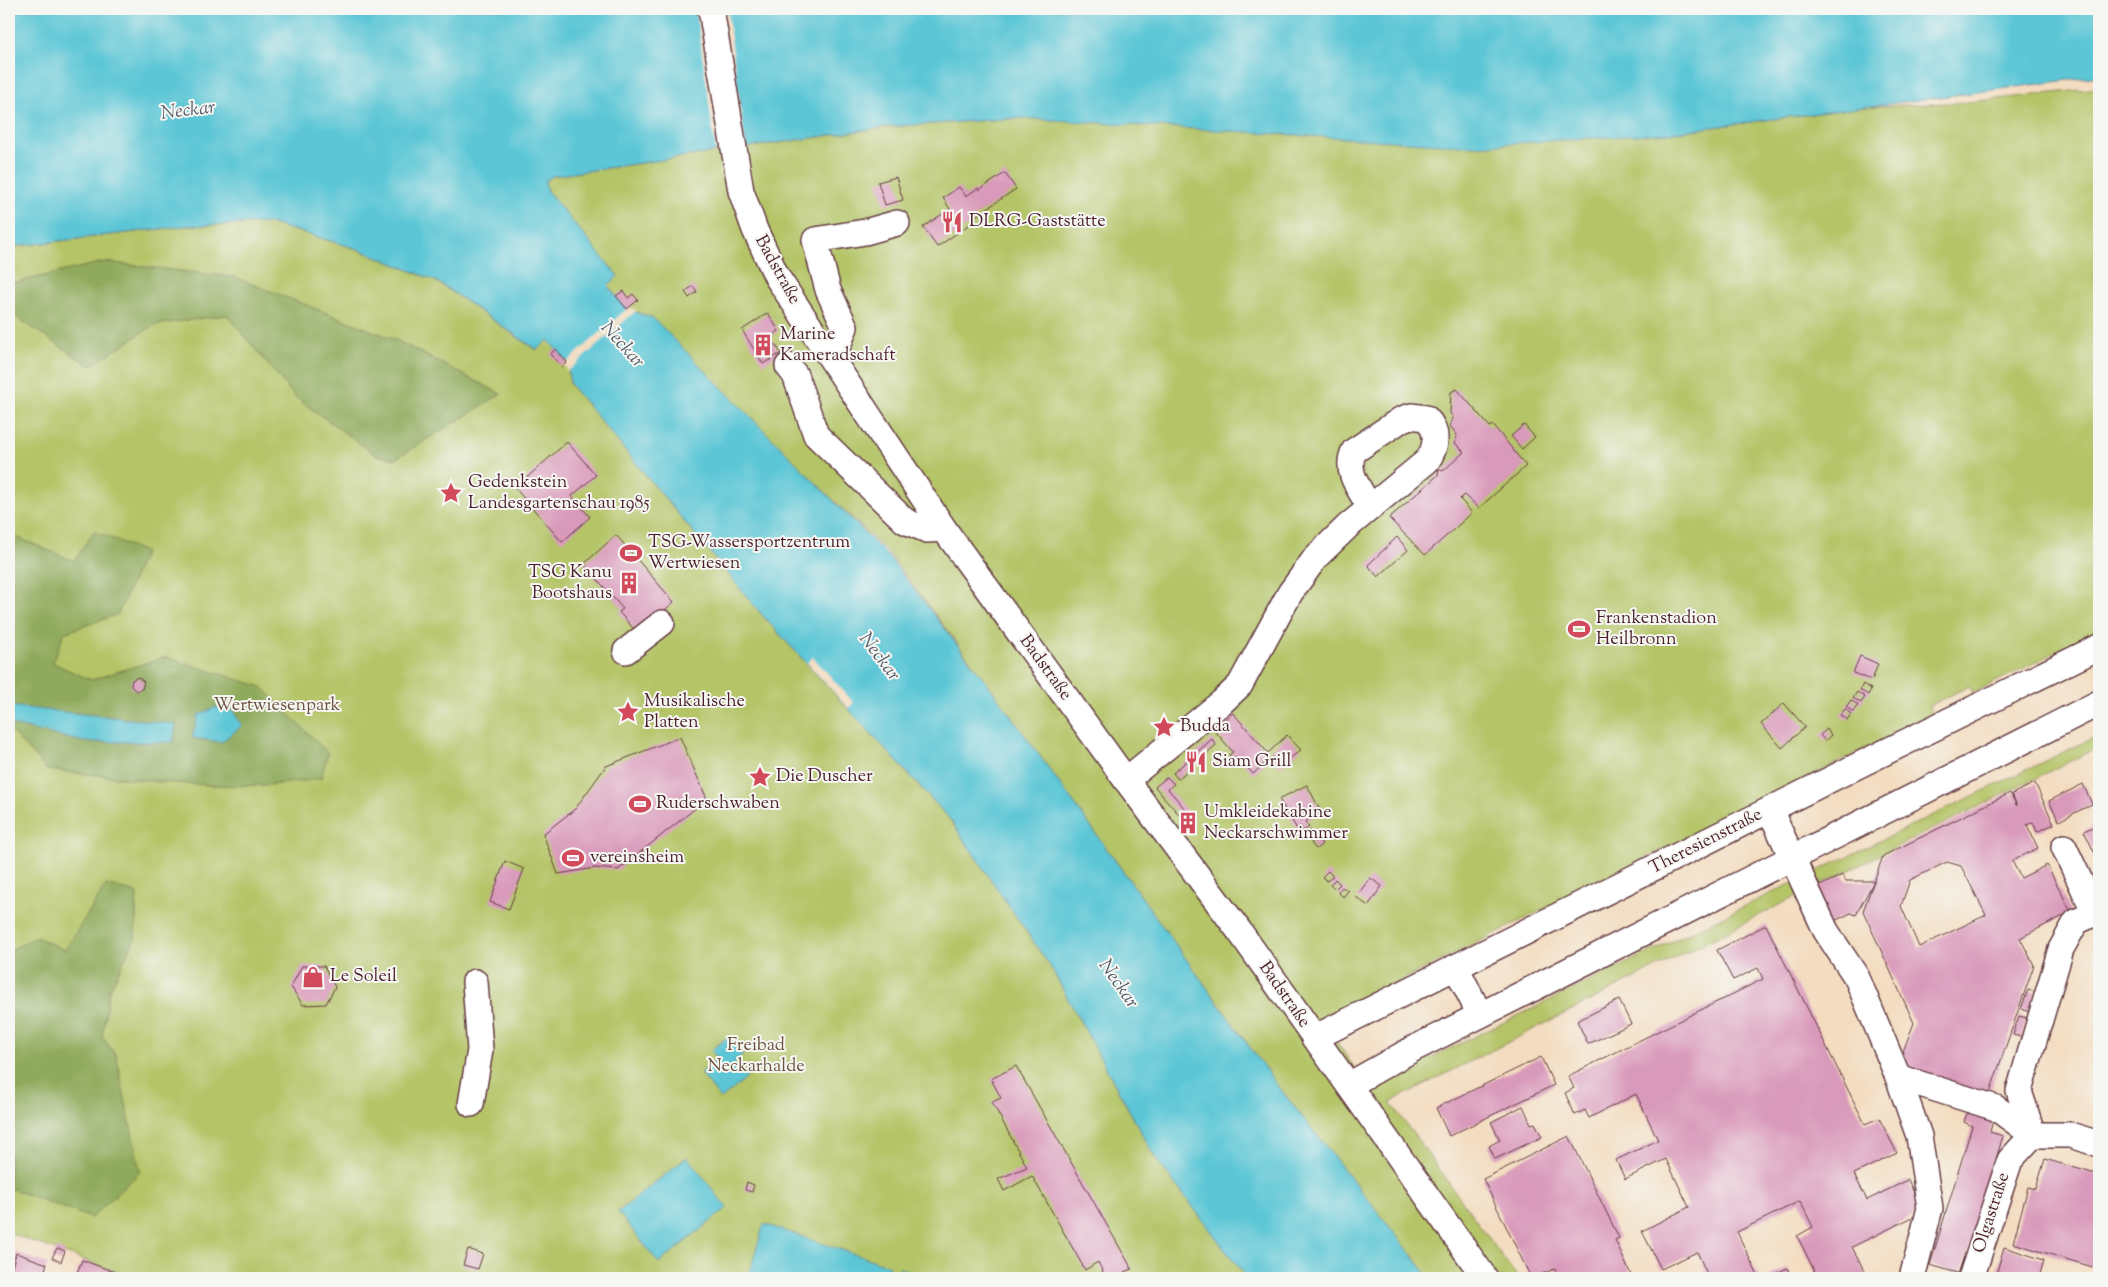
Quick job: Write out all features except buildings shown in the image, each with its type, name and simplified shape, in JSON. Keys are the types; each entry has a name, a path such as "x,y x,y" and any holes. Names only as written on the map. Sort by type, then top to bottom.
{"street":[{"name":"Badstraße","path":"711,9 741,191 755,230 777,277 829,352 944,529 1126,780 1240,932 1485,1278"},
{"path":"829,352 839,343 845,327 828,290 816,240 865,232 897,223"},
{"path":"788,366 794,375 816,435 905,521 927,530 944,529"},
{"path":"1126,780 1222,702 1240,685 1273,621 1304,572 1348,526 1370,507"},
{"path":"626,651 662,623"},
{"name":"Theresienstraße","path":"1314,1038 2099,647"},
{"path":"1348,1085 1480,1015 2099,703"},
{"path":"1770,810 1826,931 1857,978 1898,1077 1919,1136 1930,1208 1912,1278"},
{"path":"2033,1134 2019,1091 2061,949 2076,922 2097,912 2064,847"},
{"path":"1456,967 1480,1015"},
{"path":"471,1104 480,1050 475,982"},
{"path":"1898,1077 1996,1108 2033,1134 2070,1135 2099,1144"},
{"name":"Olgastraße","path":"1971,1278 2010,1160 2033,1134"}],"green space":[{"path":"2099,88 2099,631 1973,693 1969,686 1929,706 1933,715 1322,1020 1368,1088 2099,735 2099,747 1803,893 1390,1102 1518,1278 1430,1278 1277,1085 990,687 889,554 749,418 653,318 627,309 608,286 618,276 547,191 545,181 552,176 886,127 1020,118 1222,129 1668,133 1863,107 1968,102"},
{"path":"269,223 358,249 436,281 536,350 548,339 567,362 570,384 763,616 949,818 1050,966 1156,1159 1247,1278 134,1278 9,1233 9,247 185,226"},
{"path":"104,262 234,277 394,339 501,394 395,459 376,455 295,397 227,315 154,325 90,366 9,312 9,284"},
{"name":"Wertwiesenpark","path":"94,531 145,552 118,614 64,633 53,663 91,680 165,657 262,687 328,753 321,778 288,783 254,785 184,784 47,770 9,729 9,534 74,561"},
{"path":"106,885 137,893 135,939 109,991 102,1037 116,1055 140,1172 91,1218 9,1188 9,951 36,937 65,950"}],"water":[{"name":"Neckar","path":"9,9 2099,9 2099,76 1668,133 1472,146 1020,118 886,127 553,176 545,181 547,191 618,276 608,286 627,309 653,318 889,557 990,687 1277,1085 1430,1278 1247,1278 1156,1159 1050,966 949,818 763,616 570,384 567,362 548,340 537,350 436,281 358,249 269,223 185,226 9,247"},
{"path":"9,706 176,724 173,742 84,742 9,724"},
{"path":"216,707 233,711 242,726 221,742 192,738 198,715"},
{"path":"729,1036 743,1054 734,1062 747,1078 721,1099 700,1073 718,1059 711,1050"},
{"path":"687,1157 727,1208 659,1263 618,1212"},
{"path":"764,1224 890,1266 886,1278 764,1278 749,1273"},
{"path":"899,1268 930,1278 896,1278"}],"pier":[{"path":"696,9 727,9 746,150 716,154"},
{"path":"629,307 637,310 567,372 565,364"},
{"path":"813,657 854,703 848,708 807,663"}],"place":[{"name":"DLRG-Gaststätte","path":"952,222"},
{"name":"Marine Kameradschaft","path":"763,345"},
{"name":"Gedenkstein Landesgartenschau 1985","path":"451,493"},
{"name":"TSG-Wassersportzentrum Wertwiesen","path":"631,553"},
{"name":"TSG Kanu Bootshaus","path":"629,583"},
{"name":"Frankenstadion Heilbronn","path":"1579,629"},
{"name":"Musikalische Platten","path":"628,712"},
{"name":"Budda","path":"1164,727"},
{"name":"Siam Grill","path":"1196,762"},
{"name":"Die Duscher","path":"760,777"},
{"name":"Ruderschwaben","path":"640,804"},
{"name":"Umkleidekabine Neckarschwimmer","path":"1188,823"},
{"name":"vereinsheim","path":"573,858"},
{"name":"Le Soleil","path":"313,977"}],"park label":[{"name":"Freibad Neckarhalde","path":"756,1056"}]}
